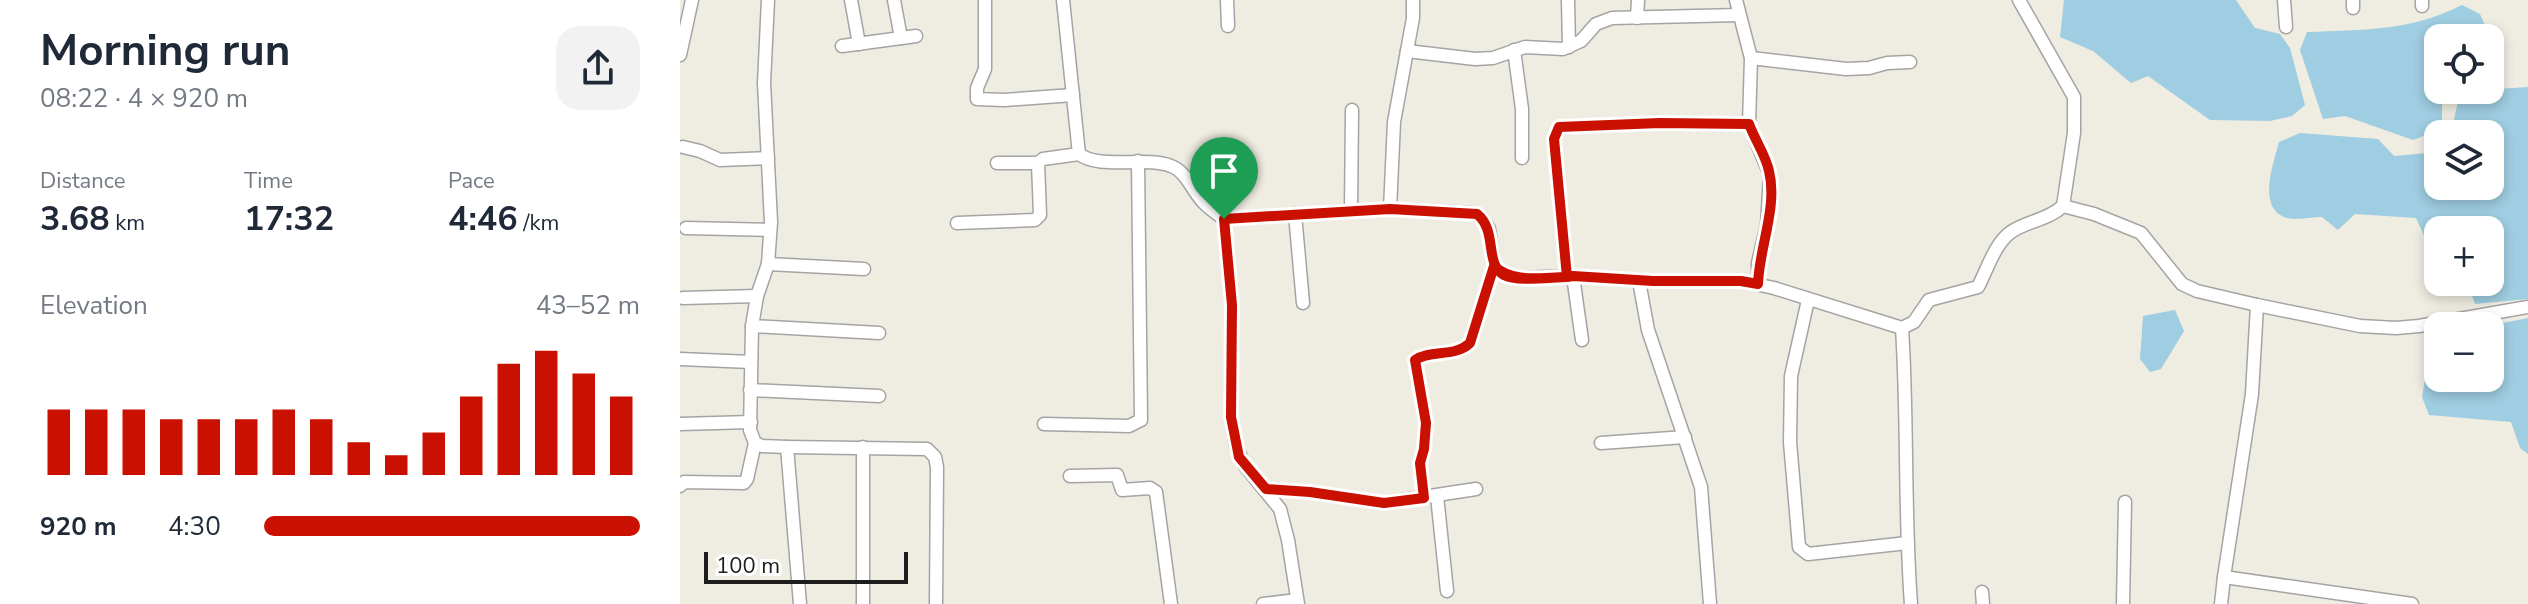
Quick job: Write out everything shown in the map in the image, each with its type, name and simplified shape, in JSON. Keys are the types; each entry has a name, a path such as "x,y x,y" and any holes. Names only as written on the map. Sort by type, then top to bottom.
{"street":[{"path":"680,55 692,0"},
{"path":"680,486 684,482 744,483 755,443 750,390 752,326 757,296 768,264 770,230 764,83 768,0"},
{"path":"851,0 859,44"},
{"path":"894,0 901,38"},
{"path":"985,0 985,69 977,88 977,99 1073,95"},
{"path":"1063,0 1076,144 1079,154 1086,160 1138,161 1177,168 1203,203 1224,219 1390,209 1477,214 1489,229 1494,266 1470,343 1453,353 1420,356 1415,360 1426,423 1420,463 1424,498"},
{"path":"1227,0 1228,26"},
{"path":"1390,209 1394,122 1413,18 1413,0"},
{"path":"1568,0 1569,47"},
{"path":"1637,18 1638,0"},
{"path":"1736,0 1751,58 1749,124 1770,175 1767,225 1758,263 1758,284"},
{"path":"1494,266 1514,278 1570,276 1639,281 1741,281 1902,328 1914,322 1929,300 1978,287 2011,232 2056,213 2063,206 2074,133 2074,97 2019,0"},
{"path":"2284,0 2286,27"},
{"path":"1407,51 1475,59 1493,58 1525,47 1569,47 1581,41 1603,20 1739,15"},
{"path":"842,46 916,36"},
{"path":"1514,50 1522,109 1522,158"},
{"path":"1751,58 1846,69 1910,62"},
{"path":"1351,211 1352,110"},
{"path":"1582,340 1570,276 1554,139 1559,127 1660,123 1749,124"},
{"path":"683,147 720,160 768,158"},
{"path":"997,163 1038,163 1043,159 1079,154"},
{"path":"1044,424 1129,426 1141,420 1138,161"},
{"path":"957,223 1029,221 1038,218 1038,163"},
{"path":"2063,206 2106,218 2141,233 2182,284 2197,291 2257,305 2360,326 2396,328 2528,307"},
{"path":"1295,214 1303,303"},
{"path":"1224,219 1232,305 1231,417 1239,457 1266,489 1283,520 1297,602 1263,604"},
{"path":"686,228 770,230"},
{"path":"768,264 864,269"},
{"path":"1639,281 1648,330 1701,487 1710,604"},
{"path":"683,298 757,296"},
{"path":"1808,300 1791,376 1790,442 1799,547 1808,554 1907,543"},
{"path":"2221,604 2252,394 2257,305"},
{"path":"752,326 879,333"},
{"path":"1902,328 1911,604"},
{"path":"680,359 751,362"},
{"path":"750,390 879,396"},
{"path":"680,424 751,422"},
{"path":"1601,443 1685,437"},
{"path":"755,443 787,447 927,449 935,457 937,467 936,604"},
{"path":"787,447 800,604 816,604"},
{"path":"863,447 863,604"},
{"path":"1070,476 1117,475 1122,490 1150,488 1156,492 1171,604"},
{"path":"1266,489 1384,503 1476,489"},
{"path":"1437,496 1447,591"},
{"path":"2123,604 2125,502"},
{"path":"2224,577 2412,604"}],"water":[{"path":"2064,0 2236,0 2255,28 2280,34 2290,48 2305,105 2292,116 2270,121 2210,120 2148,76 2131,83 2093,51 2060,37"},
{"path":"2462,5 2480,14 2484,24 2424,24 2424,104 2442,104 2442,120 2424,120 2424,136 2413,140 2345,116 2323,119 2300,50 2307,32 2405,24 2443,14"},
{"path":"2528,87 2528,299 2475,304 2472,296 2504,296 2504,216 2424,216 2424,235 2416,218 2355,214 2338,230 2322,217 2284,217 2271,203 2271,172 2279,142 2300,133 2378,139 2394,156 2424,153 2424,200 2504,200 2504,120 2454,120 2457,104 2504,104 2504,89"},
{"path":"2175,310 2184,331 2161,369 2150,372 2140,359 2143,316"},
{"path":"2528,318 2528,454 2520,448 2511,422 2429,415 2422,397 2424,385 2424,392 2504,392 2504,323"}],"route":[{"path":"1224,219 1232,305 1231,417 1239,457 1266,489 1384,503 1424,498 1420,463 1426,423 1415,360 1420,356 1453,353 1470,343 1494,266 1514,278 1567,277 1573,276 1758,284 1758,263 1767,225 1771,185 1767,164 1749,124 1660,123 1559,127 1554,139 1567,277 1514,278 1503,274 1494,266 1489,229 1477,214 1390,209 1224,219"}]}
